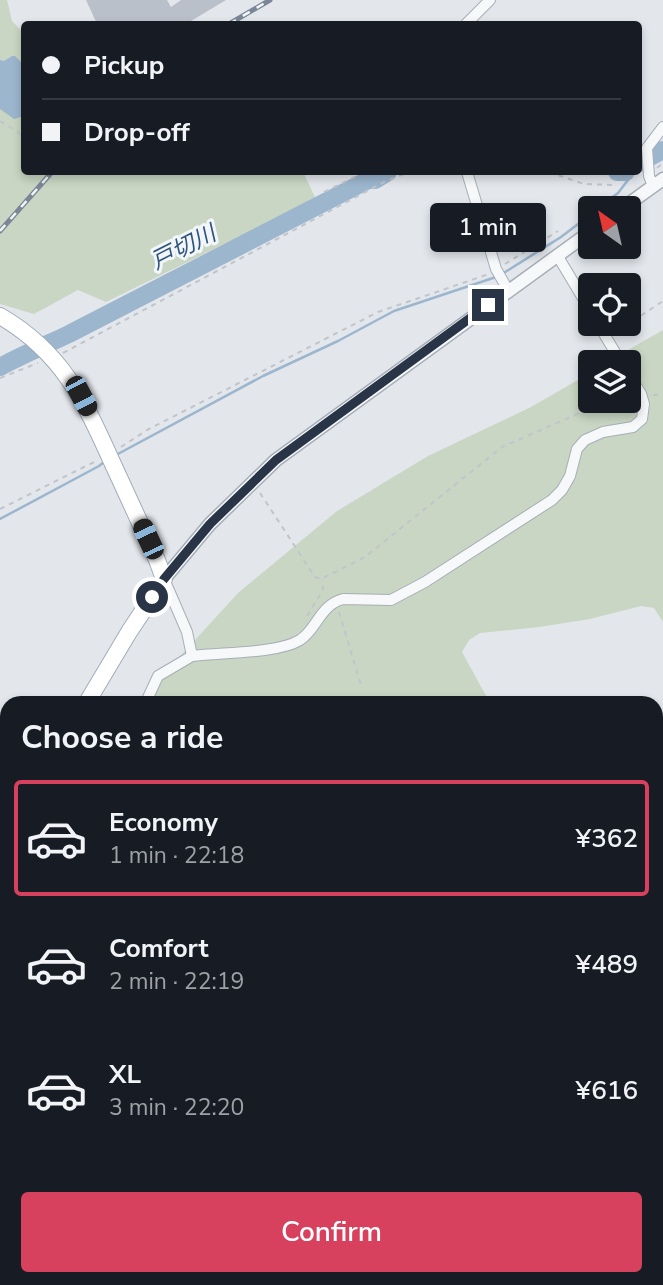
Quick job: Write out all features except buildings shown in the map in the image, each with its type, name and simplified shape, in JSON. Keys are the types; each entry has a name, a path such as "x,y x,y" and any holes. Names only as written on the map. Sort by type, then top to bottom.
{"main road":[{"path":"0,316 51,357 81,396 164,579 122,641 91,696"}],"street":[{"path":"469,21 489,0"},
{"path":"637,196 655,181 648,148 663,127"},
{"path":"468,175 496,269 508,290"},
{"path":"192,656 187,632 164,579 210,524 252,481 303,439 578,240"},
{"path":"557,255 578,290"},
{"path":"607,338 614,350"},
{"path":"149,696 158,676 192,656 281,648 306,636 322,613 335,601 391,600 425,582 552,500 570,476 576,449 585,440 603,432 633,427 642,419 644,404 641,394"}],"path":[{"path":"0,121 21,136"},
{"path":"324,192 359,175"},
{"path":"0,378 51,357 401,175"},
{"path":"558,175 584,184 613,185"},
{"path":"0,509 109,455 158,424 378,312 491,274 558,231"},
{"path":"607,338 663,301"},
{"path":"252,481 315,577 321,579 365,557 502,447 580,413"},
{"path":"306,636 307,614 323,590 321,579"},
{"path":"335,601 360,685"}],"green space":[{"path":"0,0 7,0 12,21 21,30 21,175 304,175 316,199 106,302 78,290 34,314 0,304"},
{"path":"663,330 663,622 654,608 641,606 590,619 480,633 469,640 462,652 487,696 148,696 173,664 238,593 337,511 428,456 531,407 578,380 578,413 641,413 641,350 628,350"}],"water":[{"path":"15,56 21,62 21,117 14,119 0,109 0,60"}],"waterway":[{"name":"戸切川","path":"642,161 663,150"},
{"name":"戸切川","path":"0,367 368,180 375,180 383,175"},
{"path":"614,196 628,180 626,175"},
{"path":"502,274 578,224"},
{"path":"116,455 263,376 394,311 496,277"},
{"path":"0,519 104,462"}],"railway":[{"path":"234,21 270,0"},
{"path":"0,231 49,175"}],"route":[{"path":"152,597 210,524 276,460 488,305"}]}
